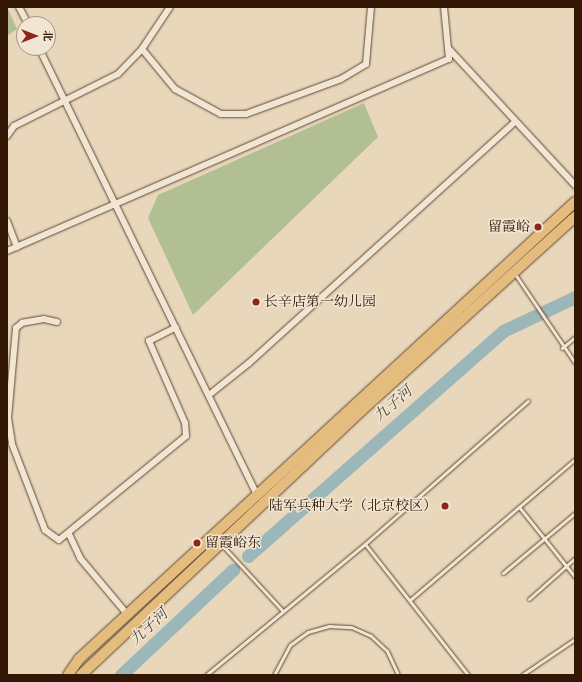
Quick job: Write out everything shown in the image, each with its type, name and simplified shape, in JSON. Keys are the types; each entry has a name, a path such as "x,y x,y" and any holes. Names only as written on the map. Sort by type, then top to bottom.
{"main road":[{"path":"68,675 78,659 575,202"},
{"path":"81,675 220,543 575,217"}],"street":[{"path":"19,7 24,16"},
{"path":"7,136 14,126 118,74 142,49 170,7"},
{"path":"142,49 175,90 221,114 246,114 341,79 366,64 371,7"},
{"path":"7,251 116,205 448,59 444,7"},
{"path":"448,48 575,185"},
{"path":"43,56 257,494"},
{"path":"209,395 249,363 515,122"},
{"path":"7,221 17,247"},
{"path":"57,322 44,319 22,322 16,328 8,418 12,444 45,530 59,540 69,534 186,436 185,423 149,341 176,327"},
{"path":"69,534 80,558 127,614"}],"lane":[{"path":"514,272 547,326 562,348 575,363"},
{"path":"562,348 575,337"},
{"path":"206,675 365,544 528,401"},
{"path":"410,600 575,459"},
{"path":"519,507 575,577"},
{"path":"503,573 575,513"},
{"path":"220,543 284,611"},
{"path":"365,544 468,675"},
{"path":"529,599 575,558"},
{"path":"274,675 290,645 308,632 329,626 351,628 371,636 387,651 398,675"},
{"path":"522,675 575,639"}],"green space":[{"path":"7,7 16,30 7,36"},
{"path":"364,103 378,137 193,315 148,218 158,195"}],"waterway":[{"name":"九子河","path":"248,556 503,331 575,297"},
{"name":"九子河","path":"121,675 233,570"}],"place":[{"name":"留霞峪","path":"538,227"},
{"name":"长辛店第一幼儿园","path":"256,302"},
{"name":"陆军兵种大学（北京校区）","path":"445,506"},
{"name":"留霞峪东","path":"197,543"}]}
